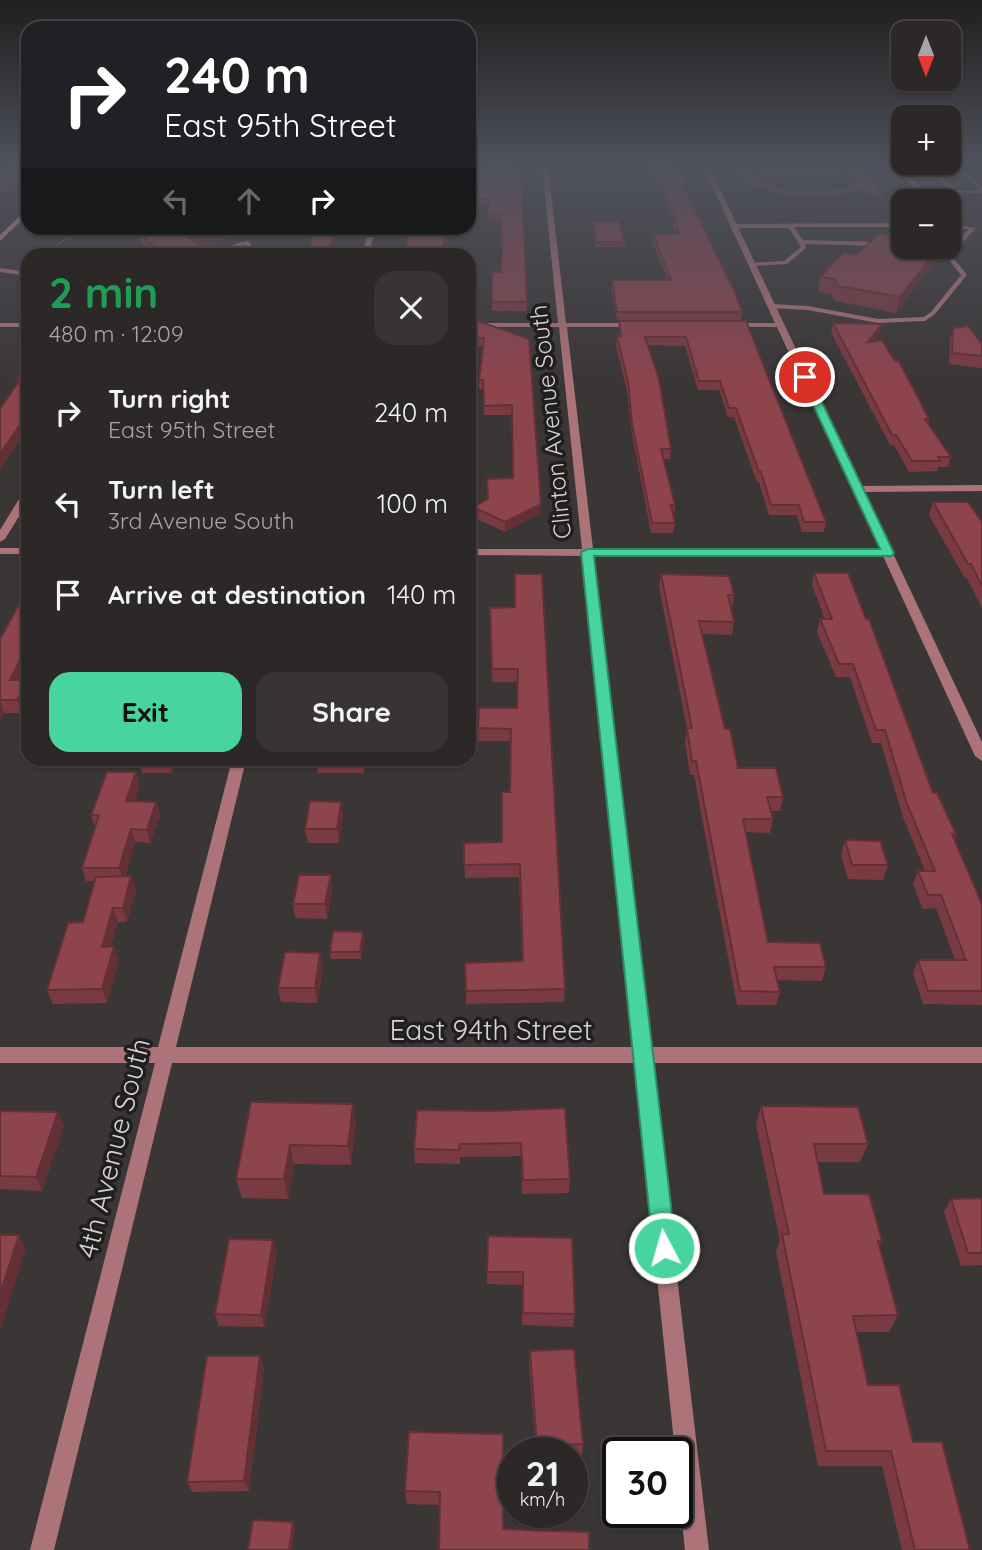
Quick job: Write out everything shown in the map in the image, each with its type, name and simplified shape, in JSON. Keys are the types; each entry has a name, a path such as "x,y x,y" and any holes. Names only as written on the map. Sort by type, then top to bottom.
{"street":[{"name":"Clinton Avenue South","path":"553,238 697,1550"},
{"path":"740,238 982,756"},
{"path":"0,325 21,325"},
{"path":"476,325 644,325"},
{"path":"712,325 780,325"},
{"path":"858,489 982,488"},
{"path":"0,539 21,505"},
{"path":"0,551 21,551"},
{"path":"476,552 888,553"},
{"name":"4th Avenue South","path":"42,1550 237,766"},
{"name":"East 94th Street","path":"0,1055 982,1055"}],"lane":[{"path":"752,264 785,263 804,247 799,238"},
{"path":"801,242 885,244"},
{"path":"231,248 248,243 250,248"},
{"path":"771,306 808,308 869,320 925,318 933,313 964,275 951,259"},
{"path":"0,270 21,273"}],"path":[{"path":"52,248 68,238"}],"building":[{"path":"145,238 191,238 205,248 157,248"},
{"path":"312,238 333,238 329,248 309,248"},
{"path":"407,238 445,238 443,248 405,248"},
{"path":"501,238 524,238 527,302 492,302 492,272 501,272"},
{"path":"595,238 624,238 625,242 596,242"},
{"path":"655,238 709,238 742,312 617,312 612,280 671,280"},
{"path":"874,238 891,238 891,259 930,259 900,297 838,286 834,279 820,277 843,253 856,255"},
{"path":"476,321 529,339 541,504 505,522 476,508 476,505 488,499 487,479 513,478 512,405 484,406 483,380 479,380 484,338 476,338"},
{"path":"619,321 746,321 826,522 804,522 799,505 771,505 736,408 729,408 720,381 699,381 686,337 645,337 659,379 671,449 661,449 675,505 671,505 675,523 652,523 632,424 628,382 617,336 621,336"},
{"path":"833,323 882,324 868,342 882,340 895,361 899,361 929,419 925,419 951,457 938,457 940,461 912,461 896,435 892,435"},
{"path":"968,326 982,344 982,356 952,353 953,328"},
{"path":"21,374 21,423 0,454 0,409 19,381 16,381"},
{"path":"933,502 968,502 982,522 982,586 971,564 968,564"},
{"path":"814,573 848,573 866,619 869,619 933,793 937,793 956,834 952,834 982,904 982,991 928,991 918,960 966,960 941,895 928,895 918,871 935,871 907,804 885,730 876,730 853,664 839,664 820,619 832,619"},
{"path":"515,574 542,574 565,989 466,991 465,963 523,961 520,864 464,865 464,843 502,842 502,792 510,792 511,729 478,728 479,708 517,708 518,669 492,669 490,608 515,607"},
{"path":"661,574 729,576 734,595 728,595 734,622 699,621 725,729 730,729 738,768 776,768 783,797 767,797 773,819 743,819 768,942 820,943 826,967 774,967 780,992 740,991 696,761 692,761 687,728 692,728"},
{"path":"21,601 21,659 10,680 21,680 21,692 17,700 0,700 0,639"},
{"path":"107,772 136,772 126,801 156,802 147,830 131,829 119,868 82,868 99,815 91,815"},
{"path":"310,801 341,802 337,829 305,829"},
{"path":"845,840 880,841 888,865 852,865"},
{"path":"299,875 331,875 325,904 293,904"},
{"path":"131,876 123,908 113,908 102,947 114,946 102,989 47,990 68,923 83,922 96,877"},
{"path":"333,931 363,932 360,952 330,952"},
{"path":"285,952 320,953 315,988 278,988"},
{"path":"251,1102 353,1104 348,1146 290,1145 284,1179 236,1179"},
{"path":"761,1106 858,1107 868,1144 814,1144 824,1194 869,1194 882,1241 878,1241 898,1315 853,1316 868,1385 899,1385 913,1442 942,1442 970,1550 915,1550 891,1451 826,1451 782,1234 789,1234"},
{"path":"565,1108 570,1179 523,1180 521,1143 460,1144 459,1150 414,1149 417,1110"},
{"path":"0,1111 58,1112 36,1177 0,1176"},
{"path":"982,1198 982,1253 968,1253 951,1199"},
{"path":"0,1235 19,1235 0,1294"},
{"path":"488,1236 572,1238 575,1314 523,1313 523,1272 487,1272"},
{"path":"229,1239 273,1240 261,1315 215,1314"},
{"path":"574,1349 582,1437 536,1437 530,1351"},
{"path":"207,1356 260,1356 244,1481 187,1482"},
{"path":"409,1432 503,1434 503,1437 497,1437 497,1528 589,1532 589,1550 439,1550 440,1492 405,1491"},
{"path":"253,1520 293,1522 289,1550 248,1550"}],"route":[{"path":"664,1248 588,552 888,553 805,377"}]}
